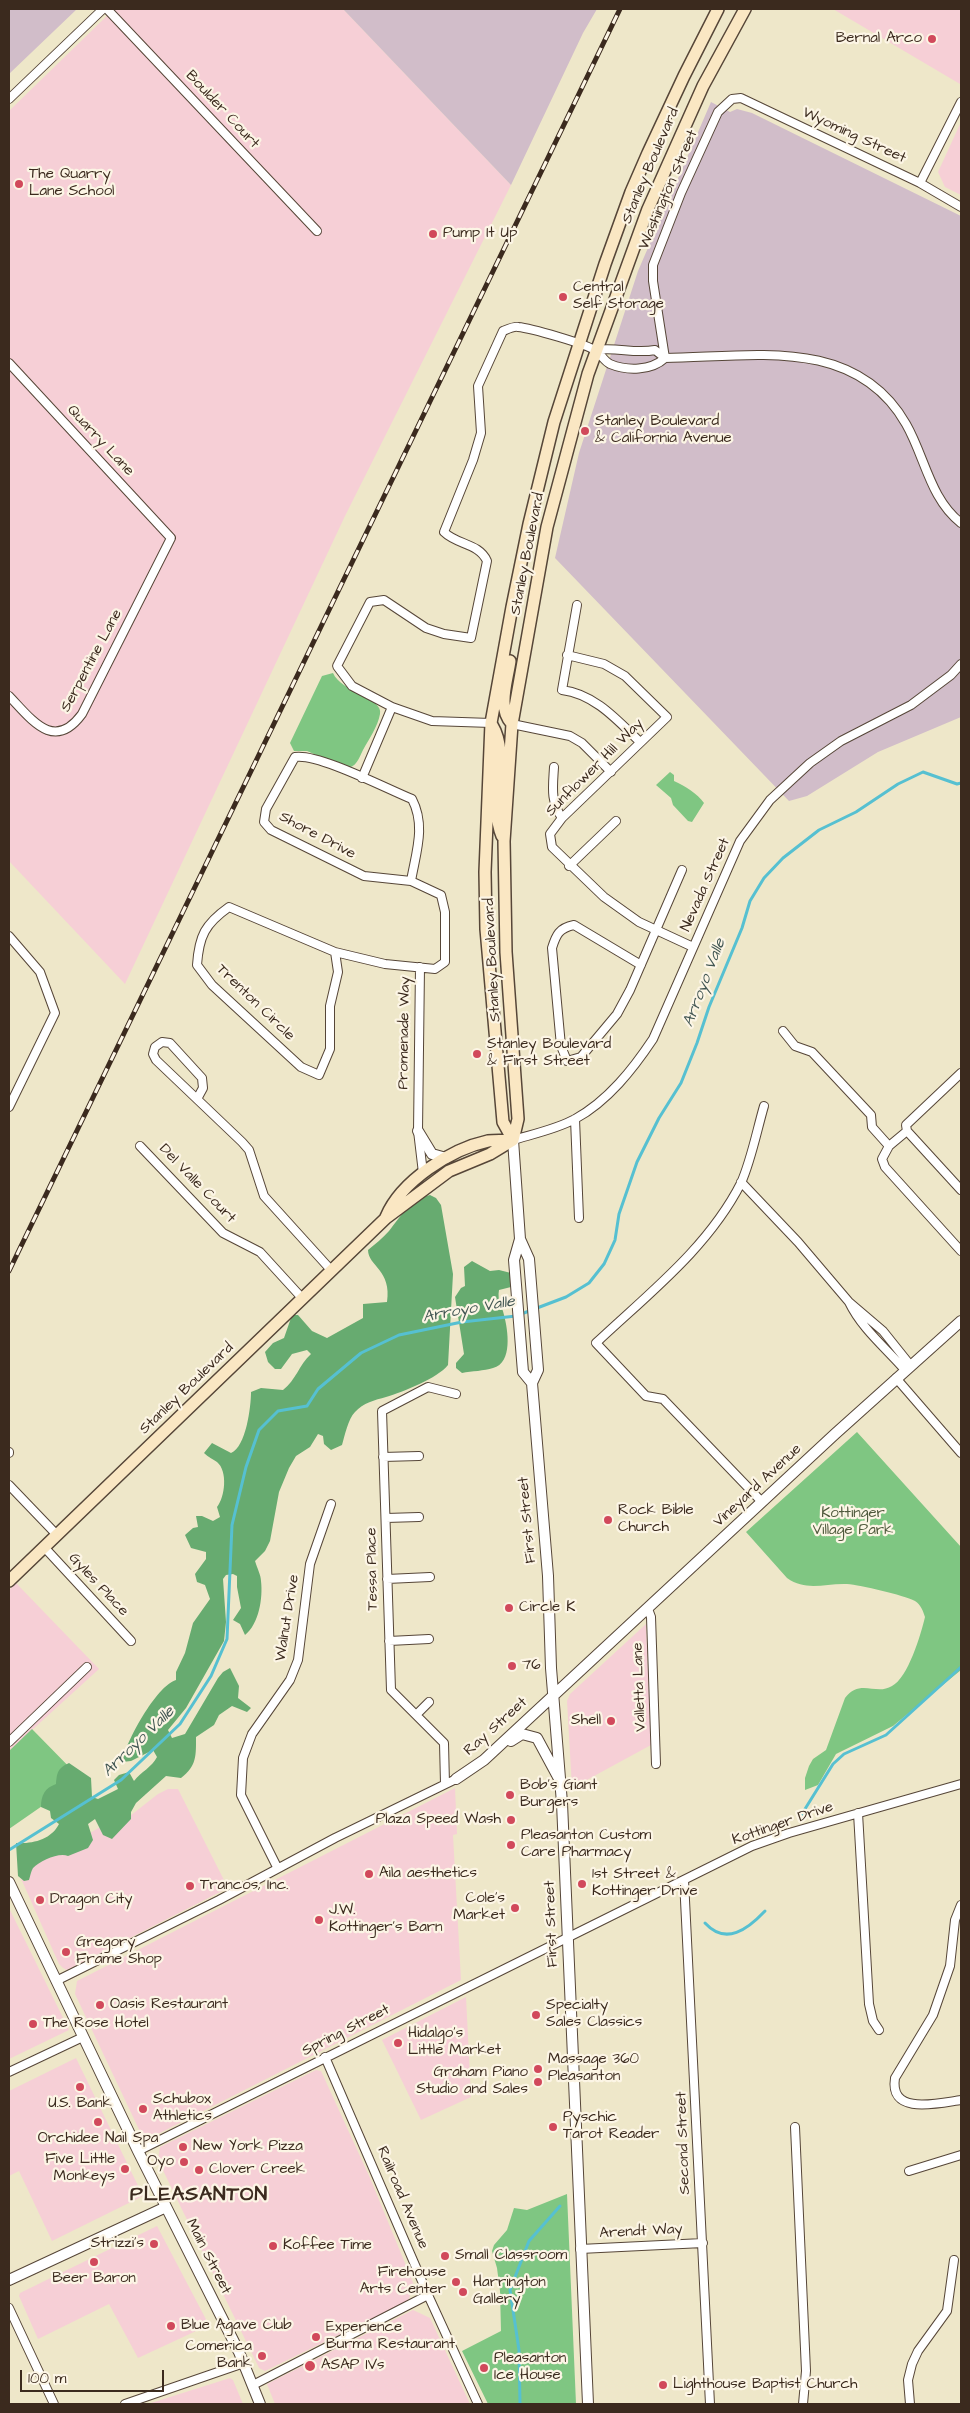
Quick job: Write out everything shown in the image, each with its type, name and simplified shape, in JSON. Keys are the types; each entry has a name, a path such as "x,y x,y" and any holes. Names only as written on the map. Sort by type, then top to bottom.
{"main road":[{"name":"Stanley Boulevard","path":"513,1140 503,1122 486,929 486,828 491,723 512,607 529,524 554,422 578,344 631,192 684,76 718,9"},
{"name":"Stanley Boulevard","path":"9,1581 386,1218 449,1171 490,1154 513,1140 518,1119 506,952 504,840 512,724 547,527 572,429 596,350 641,226 703,86 746,9"},
{"path":"529,524 547,527"},
{"path":"512,607 514,621 504,708 505,717 512,724"},
{"path":"491,723 500,742 497,813 498,826 504,840"},
{"name":"Stanley Boulevard","path":"386,1218 390,1207 411,1181 446,1158 488,1142 513,1140"}],"street":[{"path":"9,99 103,9"},
{"name":"Boulder Court","path":"107,9 317,230"},
{"name":"Wyoming Street","path":"732,99 742,98 920,183 961,207"},
{"name":"Washington Street","path":"665,358 653,281 653,265 681,193 718,112 732,99"},
{"path":"920,183 961,102"},
{"path":"491,723 432,721 392,707 352,686 337,666 370,602 384,600 426,628 471,638 487,561 478,549 450,538 444,532 473,460 481,433 478,386 503,331 517,326 596,350 613,348 630,351 655,350 665,358"},
{"path":"596,350 609,364 624,367 644,368 657,365 665,358 777,354 816,359 844,368 873,385 902,419 939,498 961,523"},
{"name":"Quarry Lane","path":"9,363 171,538"},
{"name":"Serpentine Lane","path":"9,696 36,725 45,730 57,733 73,726 82,714 171,538"},
{"path":"578,605 567,655 562,690 572,692 606,709 640,742"},
{"name":"Sunflower Hill Way","path":"567,655 604,664 625,676 667,717 562,818 550,834 552,848 604,898 639,922 693,947"},
{"name":"Nevada Street","path":"513,1140 575,1119 600,1101 635,1066 653,1039 740,841 778,792 810,763 841,741 911,705 951,675 961,664"},
{"path":"392,707 362,778 412,799 417,810 420,835 411,880"},
{"path":"512,724 570,736 582,743 611,772"},
{"name":"Shore Drive","path":"362,778 304,756 295,757 266,809 264,822 271,830 364,876 411,880"},
{"path":"554,767 552,798 555,808 562,818"},
{"path":"569,866 616,820"},
{"path":"641,965 574,925 563,927 556,935 552,948 561,1046 567,1061 581,1057 617,1014 641,965 682,870"},
{"name":"Promenade Way","path":"411,880 441,895 445,912 445,962 435,969 420,967 418,1131 423,1173"},
{"name":"Trenton Circle","path":"335,952 338,972 330,1006 330,1048 320,1075 300,1067 212,985 197,965 199,941 212,919 229,907 335,952 385,964 420,967"},
{"path":"9,936 40,972 55,1013 9,1107"},
{"path":"783,1032 795,1046 812,1052 870,1115 872,1127 889,1146"},
{"path":"197,1099 203,1088 202,1078 170,1043 162,1042 155,1047 153,1054 156,1060 249,1150 264,1196 331,1270"},
{"path":"961,1073 889,1146 882,1159 885,1167 961,1251"},
{"path":"762,1502 663,1399 646,1396 596,1343 695,1250 718,1220 741,1182 764,1106"},
{"path":"575,1119 579,1218"},
{"path":"906,1128 961,1190"},
{"path":"418,1131 432,1154 446,1158"},
{"name":"First Street","path":"513,1140 520,1239 514,1260 523,1372 532,1383"},
{"name":"Del Valle Court","path":"140,1146 223,1233 260,1252 302,1298"},
{"path":"741,1182 798,1242 850,1302 883,1331 908,1368"},
{"name":"First Street","path":"520,1239 529,1258 538,1370 532,1383 548,1576 550,1668 554,1694 561,1783 588,2404"},
{"name":"Vineyard Avenue","path":"554,1694 896,1378 961,1321"},
{"path":"896,1378 961,1453"},
{"name":"Tessa Place","path":"445,1784 444,1743 390,1690 382,1411 428,1387 456,1394"},
{"path":"383,1457 419,1456"},
{"path":"9,1485 57,1535"},
{"name":"Walnut Drive","path":"277,1867 241,1795 243,1758 252,1734 290,1680 298,1660 310,1564 331,1504"},
{"path":"386,1518 419,1517"},
{"name":"Gyles Place","path":"44,1548 132,1641"},
{"path":"387,1579 430,1577"},
{"name":"Valletta Lane","path":"648,1609 651,1618 656,1764"},
{"path":"389,1641 429,1639"},
{"path":"9,1742 87,1667"},
{"name":"Ray Street","path":"456,1778 487,1757 554,1694"},
{"path":"416,1715 429,1702"},
{"path":"487,1757 496,1754 516,1737 522,1734 530,1735 542,1744 561,1783"},
{"path":"56,1981 219,1900 277,1867 456,1778"},
{"name":"Kottinger Drive","path":"567,1936 752,1846 961,1784"},
{"path":"858,1813 869,2004 873,2021 879,2030"},
{"name":"Second Street","path":"684,1880 710,2404"},
{"name":"Main Street","path":"9,1882 138,2151 244,2363 260,2404"},
{"path":"961,1905 955,1920 950,1966 933,2015 895,2078 893,2088 898,2096 907,2103 921,2105 961,2100"},
{"name":"Spring Street","path":"138,2151 567,1936"},
{"path":"9,2072 83,2037"},
{"name":"Railroad Avenue","path":"326,2058 428,2295 478,2404"},
{"path":"795,2126 806,2371 803,2404"},
{"path":"909,2171 961,2155"},
{"path":"9,2280 166,2207"},
{"name":"Arendt Way","path":"580,2249 703,2243"},
{"path":"910,2404 908,2380 912,2364 918,2351 947,2311 954,2260"},
{"path":"253,2386 428,2295"},
{"path":"9,2308 54,2404"},
{"path":"125,2404 244,2363"}],"shaded area":[{"path":"9,9 77,9 9,74"},
{"path":"114,9 343,9 511,185 345,516 125,984 9,861 9,111"},
{"path":"343,9 597,9 583,33 511,185"},
{"path":"833,9 961,9 960,84"},
{"path":"711,102 730,112 737,109 752,113 961,216 961,717 878,752 807,796 789,801 555,558 579,453 638,271"},
{"path":"961,122 961,195 945,187 938,172"},
{"path":"16,1583 99,1669 9,1751 9,1590"},
{"path":"646,1624 651,1745 572,1788 567,1701 570,1694"},
{"path":"455,1788 457,1834 453,1835 461,1980 150,2138 143,2138 75,1994 77,1981"},
{"path":"168,1789 178,1789 228,1888 67,1970 63,1968 59,1964 19,1874 109,1822 121,1823 158,1794"},
{"path":"9,1908 69,2030 9,2059"},
{"path":"466,1997 471,2097 421,2120 382,2040"},
{"path":"76,2058 143,2196 52,2241 19,2171 9,2176 9,2091"},
{"path":"316,2070 321,2071 370,2178 414,2285 408,2301 265,2371 259,2368 158,2160 160,2147"},
{"path":"157,2226 209,2325 138,2358 109,2304 38,2339 19,2296 20,2293"},
{"path":"413,2310 430,2318 470,2404 275,2404 267,2384"},
{"path":"230,2378 233,2380 243,2404 148,2404"}],"green space":[{"path":"333,673 337,680 369,699 379,708 379,719 373,732 357,762 349,768 307,751 294,751 290,743 322,676"},
{"path":"670,772 674,775 674,781 691,790 704,803 692,822 688,821 673,805 671,798 656,785"},
{"path":"430,1195 436,1198 441,1205 453,1274 448,1365 436,1375 420,1384 369,1402 358,1409 350,1419 342,1445 331,1450 324,1444 323,1436 318,1434 310,1447 296,1456 279,1492 270,1541 265,1551 255,1561 261,1579 261,1595 257,1618 245,1635 240,1624 233,1620 241,1608 237,1576 233,1574 226,1575 223,1579 226,1622 224,1641 186,1708 168,1730 172,1738 185,1734 218,1678 230,1668 239,1686 238,1698 251,1708 247,1712 232,1706 219,1715 214,1725 196,1737 193,1764 186,1774 181,1778 166,1776 136,1803 131,1812 131,1819 112,1839 103,1835 95,1819 88,1824 93,1840 88,1848 68,1856 60,1855 45,1860 33,1868 29,1880 24,1881 18,1876 16,1843 40,1840 56,1829 59,1824 51,1818 50,1811 41,1807 46,1790 56,1784 58,1773 62,1767 69,1763 91,1778 92,1797 98,1799 118,1789 114,1780 119,1775 129,1772 134,1781 157,1757 153,1750 131,1761 122,1762 129,1742 151,1703 168,1684 176,1680 176,1672 185,1653 193,1623 210,1599 205,1585 197,1582 195,1574 206,1559 206,1552 191,1548 185,1535 193,1528 198,1527 196,1516 202,1516 213,1521 220,1517 217,1507 223,1491 223,1471 217,1462 204,1453 212,1443 231,1453 236,1449 247,1426 251,1392 261,1388 283,1390 311,1354 307,1350 292,1354 281,1369 275,1369 268,1362 265,1352 273,1343 284,1338 292,1315 298,1315 312,1331 327,1338 363,1318 363,1304 387,1302 388,1291 386,1283 369,1256 368,1250 387,1234 411,1205"},
{"path":"472,1261 490,1271 499,1270 511,1273 515,1286 499,1290 499,1300 508,1337 504,1360 493,1368 462,1373 456,1368 456,1363 464,1354 455,1297 461,1288 465,1286 464,1267"},
{"name":"Kottinger Village Park","path":"857,1432 961,1547 961,1670 893,1726 836,1754 818,1785 805,1790 805,1778 809,1766 813,1759 826,1750 845,1698 856,1689 886,1689 898,1681 913,1655 925,1617 923,1610 915,1601 892,1593 847,1584 809,1586 794,1582 787,1578 746,1532"},
{"path":"32,1729 81,1779 9,1829 9,1751"},
{"path":"567,2194 576,2404 488,2404 462,2351 501,2331 500,2291 497,2268 492,2251 494,2245 507,2230 514,2208 527,2210"}],"waterway":[{"name":"Arroyo Valle","path":"9,1850 121,1780 180,1724 211,1676 227,1639 232,1525 246,1467 259,1430 278,1411 307,1406 318,1389 361,1353 399,1335 462,1322 516,1316 566,1297 589,1283 604,1264 615,1240 619,1214 637,1162 659,1118 681,1083 709,1007 742,928 750,901 764,878 783,858 819,830 856,812 898,784 923,772 957,784 961,783"},
{"path":"800,1817 833,1764 844,1754 886,1735 961,1667"},
{"path":"705,1923 713,1930 729,1934 744,1929 765,1911"},
{"path":"520,2404 519,2350 510,2290 529,2241 560,2206"}],"railway":[{"path":"9,1271 620,9"}],"place":[{"name":"Bernal Arco","path":"932,39"},
{"name":"The Quarry Lane School","path":"19,184"},
{"name":"Pump It Up","path":"433,234"},
{"name":"Central Self Storage","path":"563,297"},
{"name":"Stanley Boulevard & California Avenue","path":"585,431"},
{"name":"Stanley Boulevard & First Street","path":"477,1054"},
{"name":"Rock Bible Church","path":"608,1520"},
{"name":"Circle K","path":"509,1608"},
{"name":"76","path":"512,1666"},
{"name":"Shell","path":"611,1721"},
{"name":"Bob's Giant Burgers","path":"510,1795"},
{"name":"Plaza Speed Wash","path":"511,1820"},
{"name":"Pleasanton Custom Care Pharmacy","path":"511,1845"},
{"name":"Aila aesthetics","path":"369,1874"},
{"name":"1st Street & Kottinger Drive","path":"582,1884"},
{"name":"Trancos, Inc.","path":"190,1886"},
{"name":"Dragon City","path":"40,1900"},
{"name":"Cole's Market","path":"515,1908"},
{"name":"J.W. Kottinger's Barn","path":"319,1920"},
{"name":"Gregory Frame Shop","path":"66,1952"},
{"name":"Oasis Restaurant","path":"100,2005"},
{"name":"Specialty Sales Classics","path":"536,2015"},
{"name":"The Rose Hotel","path":"33,2024"},
{"name":"Hidalgo's Little Market","path":"398,2043"},
{"name":"Massage 360 Pleasanton","path":"538,2069"},
{"name":"Graham Piano Studio and Sales","path":"538,2082"},
{"name":"U.S. Bank","path":"80,2087"},
{"name":"Schubox Athletics","path":"143,2109"},
{"name":"Orchidee Nail Spa","path":"98,2122"},
{"name":"Pyschic Tarot Reader","path":"553,2127"},
{"name":"New York Pizza","path":"183,2147"},
{"name":"Oyo","path":"184,2162"},
{"name":"Five Little Monkeys","path":"125,2169"},
{"name":"Clover Creek","path":"199,2170"},
{"name":"Strizzi's","path":"154,2244"},
{"name":"Koffee Time","path":"273,2246"},
{"name":"Small Classroom","path":"445,2256"},
{"name":"Beer Baron","path":"94,2262"},
{"name":"Firehouse Arts Center","path":"456,2282"},
{"name":"Harrington Gallery","path":"463,2292"},
{"name":"Blue Agave Club","path":"171,2326"},
{"name":"Experience Burma Restaurant","path":"316,2337"},
{"name":"Comerica Bank","path":"262,2356"},
{"name":"ASAP IVs","path":"310,2366"},
{"name":"Pleasanton Ice House","path":"484,2368"},
{"name":"Lighthouse Baptist Church","path":"663,2385"}],"district":[{"name":"PLEASANTON","path":"199,2196"}]}
